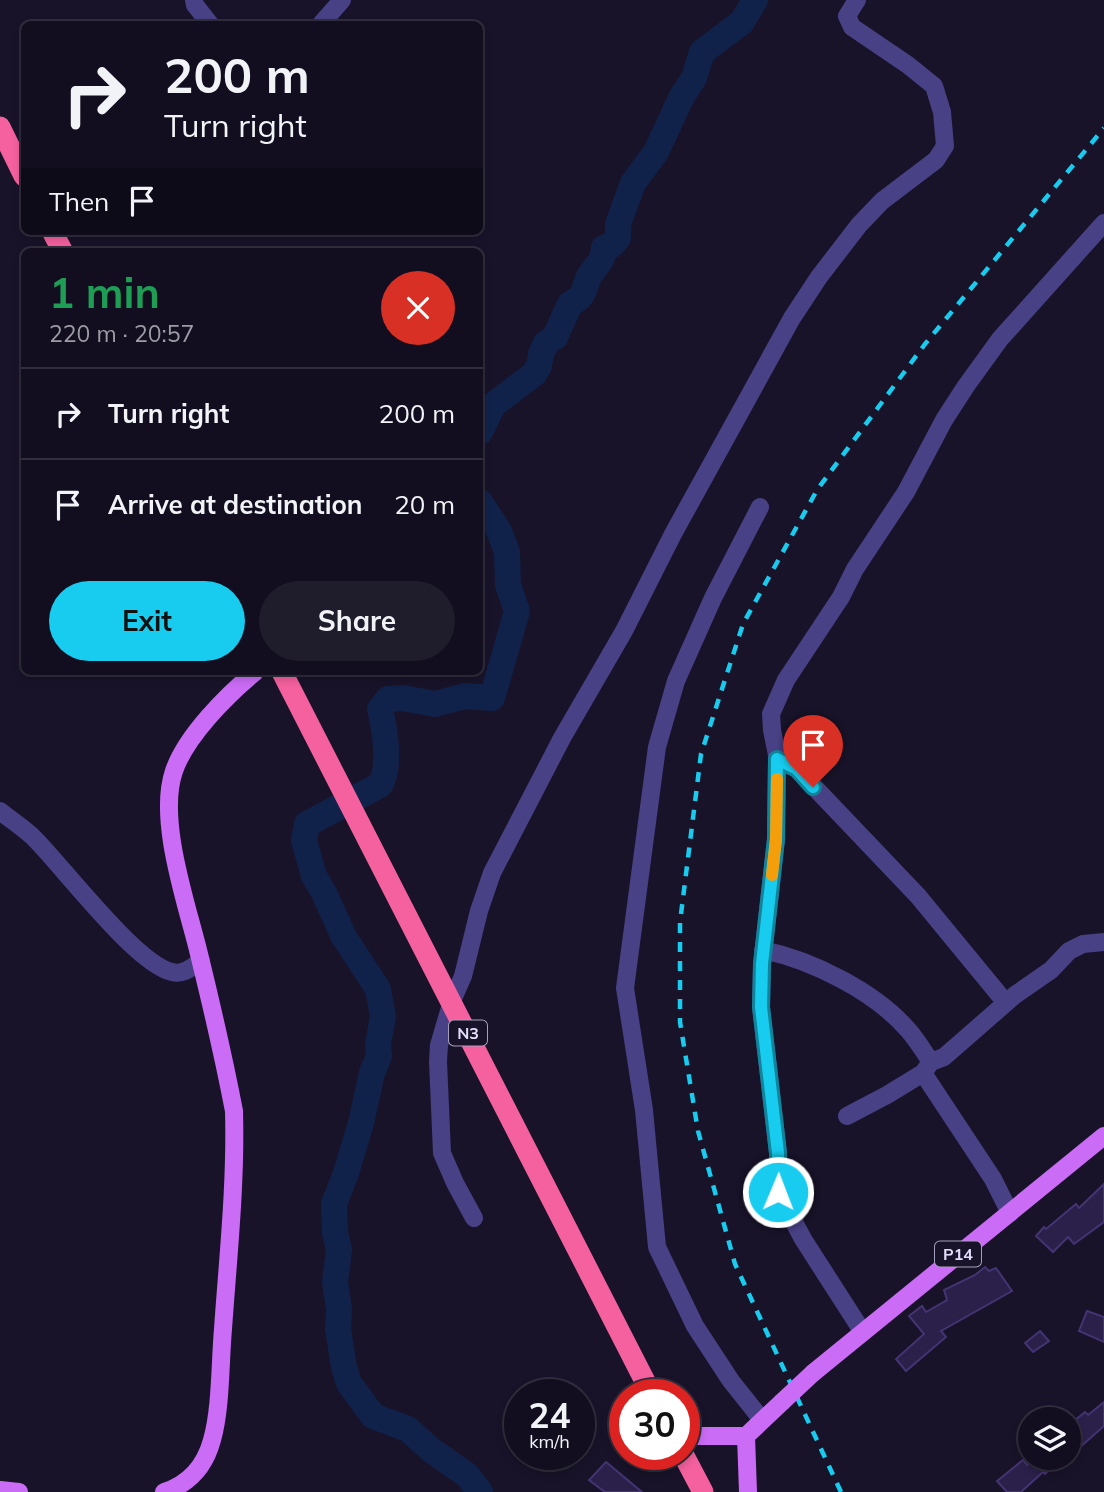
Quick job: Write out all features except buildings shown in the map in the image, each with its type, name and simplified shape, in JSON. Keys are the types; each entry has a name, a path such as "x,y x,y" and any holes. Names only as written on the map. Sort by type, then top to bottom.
{"highway":[{"path":"0,127 21,170"},
{"name":"N3","path":"284,675 644,1379"},
{"path":"692,1470 704,1492"}],"main road":[{"path":"164,1492 191,1479 212,1440 235,1149 234,1111 169,820 169,797 175,770 185,750 218,706 252,675"},
{"name":"P14","path":"746,1436 862,1331 1104,1136"},
{"path":"700,1436 746,1436 748,1492"},
{"path":"0,1490 19,1492"}],"street":[{"path":"194,0 208,21"},
{"path":"324,21 342,0"},
{"path":"474,1218 445,1163 441,1145 438,1053 492,873 575,714 624,631 673,534 712,468 755,382 792,318 859,225 882,201 936,160 945,146 942,112 934,86 852,27 847,16 858,0"},
{"path":"862,1331 803,1239 778,1192 778,1153 762,1018 763,950 776,839 777,759 771,714 778,695 841,597 861,559 906,492 944,420 1000,339 1104,223"},
{"path":"760,507 713,598 676,681 657,747 625,988 646,1122 657,1247 695,1326 730,1381 762,1420"},
{"path":"777,759 797,769 918,896 1006,1003"},
{"path":"0,811 32,835 128,941 148,959 162,968 178,973 184,973 201,961"},
{"path":"846,1116 944,1057 1006,1003 1051,970 1069,951 1083,944 1104,942"},
{"path":"763,950 791,956 825,969 869,997 910,1031 927,1068 993,1179 1010,1213"}],"waterway":[{"path":"483,426 493,405 534,374 546,343 555,337 570,304 583,293 589,277 601,260 604,248 612,245 618,238 618,224 633,183 656,152 682,96 694,78 702,52 742,22 755,0"},
{"path":"480,1492 467,1475 431,1450 408,1429 373,1416 349,1383 344,1367 335,1282 339,1250 335,1233 334,1204 346,1173 372,1073 379,1056 378,1044 383,1017 378,989 344,937 314,876 304,840 307,824 380,785 386,759 380,709 388,699 403,698 435,704 465,696 492,698 517,611 508,585 507,552 499,531 483,507"}],"railway":[{"path":"841,1492 735,1264 698,1131 680,1022 680,922 701,754 743,624 817,490 925,344 1104,128"}],"slow traffic":[{"path":"772,875 776,839 777,779"}],"route":[{"path":"778,1192 779,1162 761,1007 762,964 776,839 777,759 797,769 813,787"}]}
